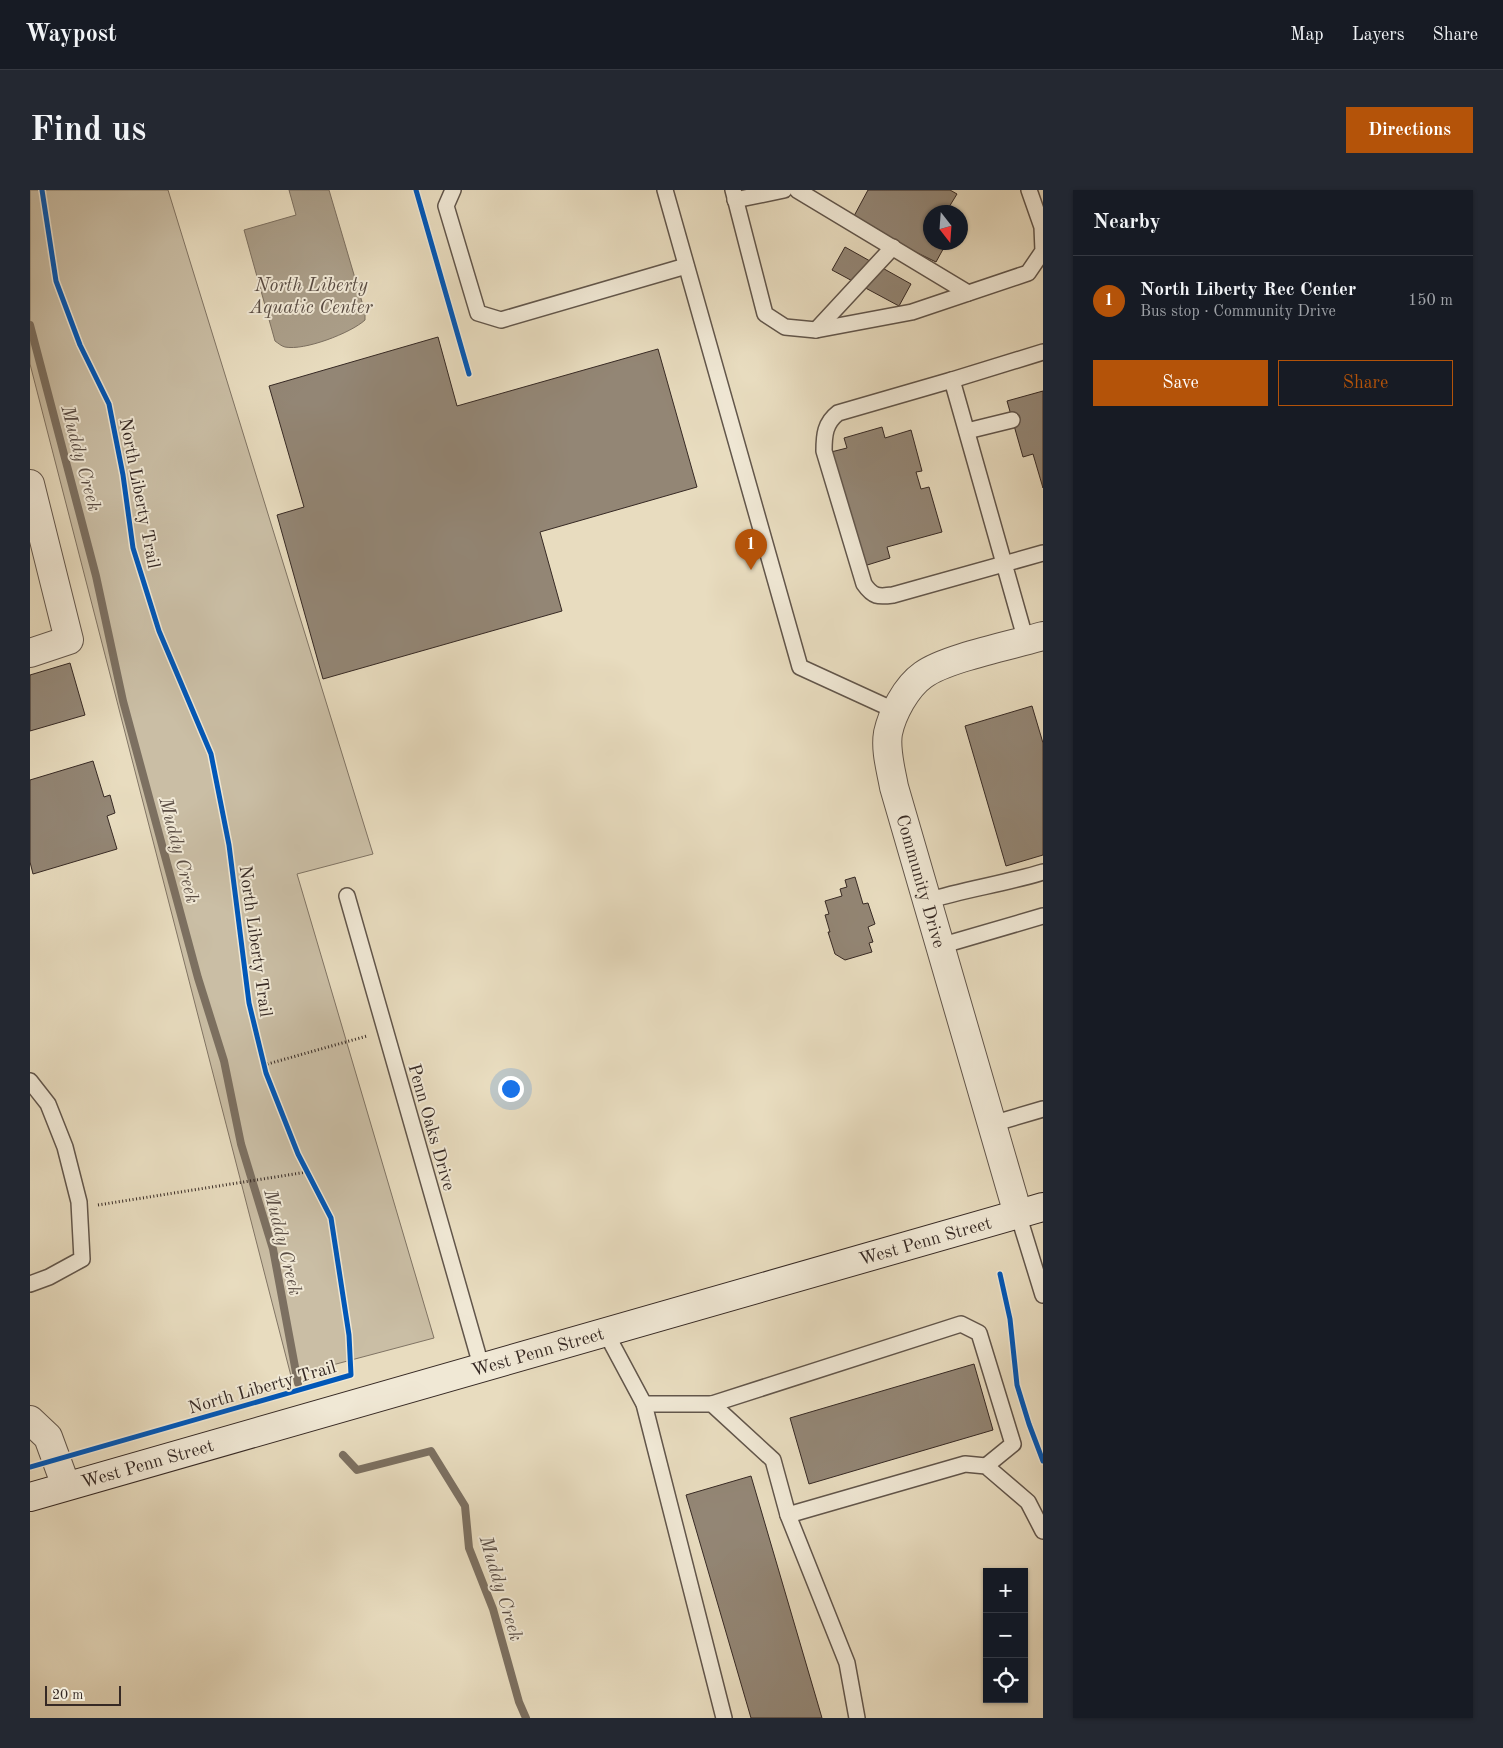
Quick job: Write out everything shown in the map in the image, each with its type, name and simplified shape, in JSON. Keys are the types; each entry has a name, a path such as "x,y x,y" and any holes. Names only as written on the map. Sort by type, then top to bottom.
{"main road":[{"path":"30,484 69,640 30,653"},
{"name":"Community Drive","path":"1030,1210 992,1124 894,787 888,758 888,734 896,711 909,690 923,675 946,664 1034,638"},
{"name":"West Penn Street","path":"30,1497 482,1369 1030,1210"},
{"path":"30,1420 48,1437 66,1486"}],"lane":[{"path":"453,190 446,206 478,313 501,320 686,266"},
{"path":"665,190 800,667 896,711"},
{"path":"784,190 734,195 765,314 785,327 816,330 912,312 1028,273 1043,251 1042,226 1029,190"},
{"path":"797,190 968,293"},
{"path":"816,330 892,247"},
{"path":"1043,352 838,413 829,420 824,434 824,451 864,584 871,594 877,597 893,595 1043,553"},
{"path":"952,380 1004,564 1034,638"},
{"path":"967,431 1012,420"},
{"path":"927,901 966,888 992,886 1043,872"},
{"name":"Penn Oaks Drive","path":"347,896 482,1369"},
{"path":"940,946 1043,916"},
{"path":"30,1081 48,1104 65,1147 80,1208 82,1259 49,1277 30,1284"},
{"path":"992,1124 1043,1109"},
{"path":"1030,1210 1043,1295"},
{"path":"644,1404 712,1404 961,1324 979,1332 1013,1444 986,1466"},
{"path":"606,1333 644,1404 724,1718"},
{"path":"712,1404 773,1460 788,1515 847,1662 857,1718"},
{"path":"788,1515 965,1464 986,1466 1028,1502 1043,1532"}],"path":[{"path":"264,1065 385,1030"},
{"path":"262,1056 266,1073"},
{"path":"304,1166 311,1180"},
{"path":"80,1208 307,1172"}],"shaded area":[{"path":"30,190 168,190 373,854 297,874 434,1338 291,1376 30,364"}],"water":[{"name":"North Liberty Aquatic Center","path":"289,190 329,190 365,312 365,320 339,335 315,344 293,348 284,347 275,341 244,230 296,215"}],"building":[{"path":"868,190 950,190 957,194 950,205 923,205 923,250 943,250 936,262 879,234 881,231 854,216"},
{"path":"845,247 911,284 899,306 832,270"},
{"path":"438,337 457,406 658,349 697,487 540,532 562,611 323,679 277,515 304,507 269,386"},
{"path":"1043,391 1043,488 1033,454 1023,457 1007,401"},
{"path":"882,427 885,438 911,430 922,471 916,472 921,489 929,487 942,532 887,547 890,558 864,566 831,452 847,448 844,438"},
{"path":"70,663 85,715 30,731 30,675"},
{"path":"1032,706 1043,743 1043,855 1006,866 965,726"},
{"path":"93,761 104,797 110,795 115,813 107,816 117,849 33,874 30,862 30,780"},
{"path":"855,877 863,904 868,903 875,924 868,927 873,942 869,943 872,952 845,960 835,954 828,932 830,932 825,915 829,914 825,901 842,896 840,889 847,887 845,880"},
{"path":"974,1364 993,1430 809,1484 790,1418"},
{"path":"751,1476 822,1718 751,1718 686,1495"}],"waterway":[{"name":"Muddy Creek","path":"30,325 96,576 123,701 198,978 224,1061 241,1144 273,1249 298,1383"},
{"name":"Muddy Creek","path":"343,1455 357,1470 431,1451 465,1506 469,1548 493,1609 519,1702 526,1718"}],"cycle path":[{"name":"North Liberty Trail","path":"30,1467 351,1375 349,1335 331,1218 298,1154 266,1073 249,1003 229,845 211,754 159,631 133,548 123,475 109,404 80,345 56,281 42,190"},
{"path":"416,190 469,374"},
{"path":"1000,1274 1010,1319 1017,1385 1043,1461"}],"place":[{"name":"North Liberty Rec Center","path":"751,570"}]}
